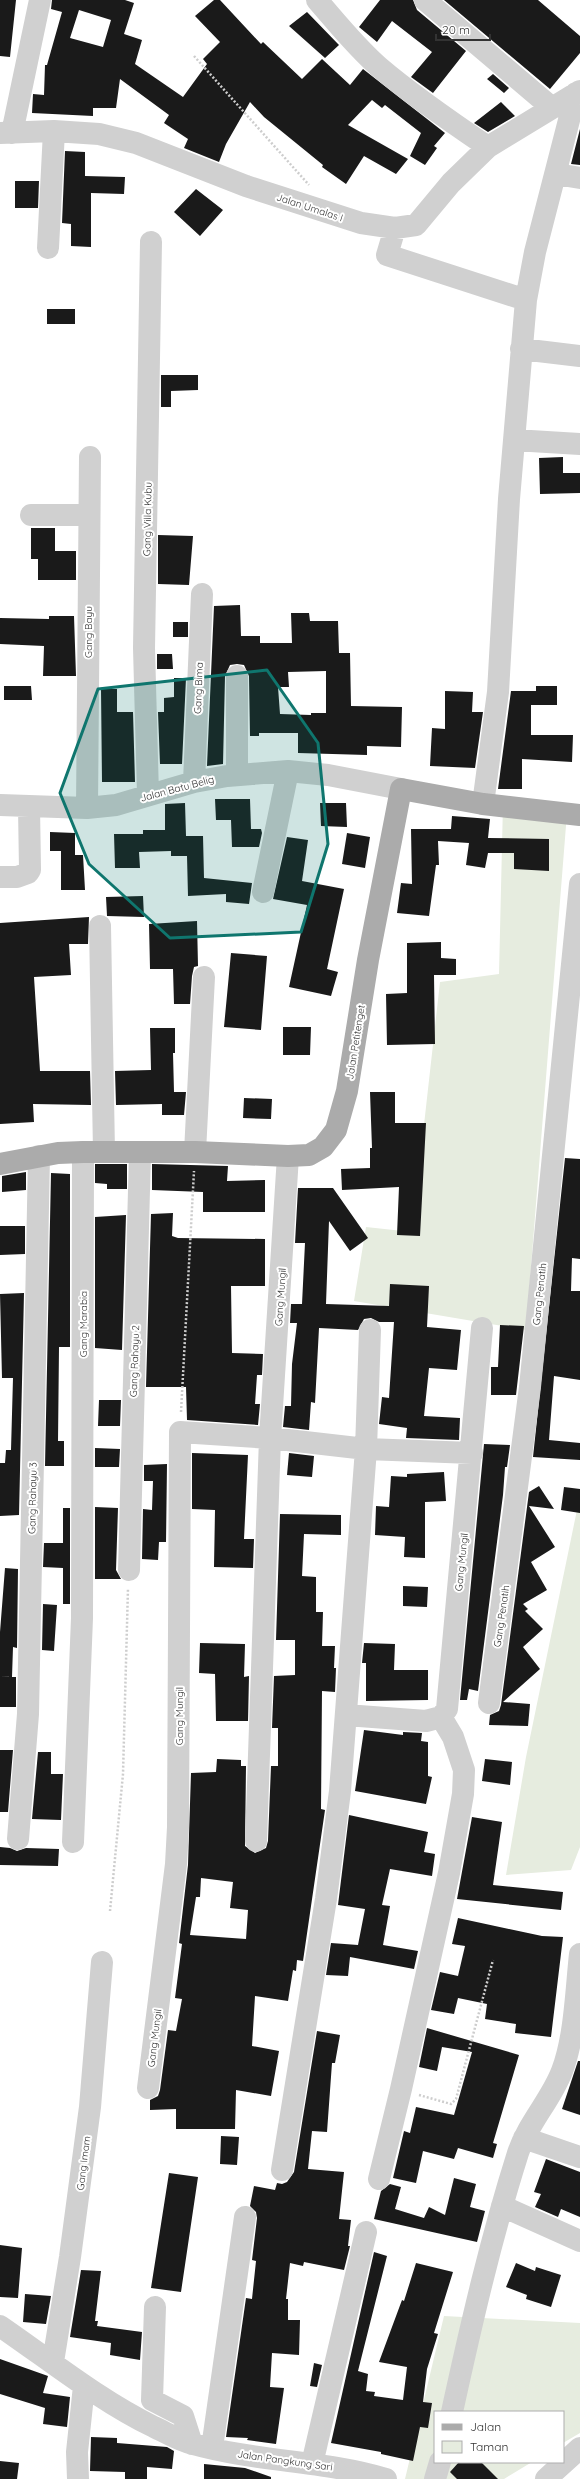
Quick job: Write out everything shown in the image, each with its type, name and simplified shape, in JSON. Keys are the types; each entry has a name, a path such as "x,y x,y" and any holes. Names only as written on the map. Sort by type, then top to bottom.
{"main road":[{"path":"400,789 483,804 580,815"},
{"name":"Jalan Petitenget","path":"0,1164 39,1156 93,1152 195,1152 288,1156 309,1155 322,1147 336,1130 347,1091 368,960 400,789"}],"street":[{"path":"6,133 40,0"},
{"path":"317,0 352,41 379,67 488,147"},
{"path":"425,0 552,107"},
{"path":"483,804 498,692 514,440 526,300 535,252 578,92"},
{"name":"Jalan Umalas I","path":"6,133 54,131 99,134 136,143 246,186 361,223 396,228 416,225 451,183 488,147 578,92"},
{"path":"48,248 54,131"},
{"path":"556,174 580,178"},
{"path":"396,228 387,255 526,300"},
{"name":"Gang Villa Kubu","path":"148,795 144,648 151,242"},
{"path":"521,349 580,356"},
{"path":"514,440 580,444"},
{"name":"Gang Bayu","path":"87,808 90,457"},
{"path":"31,515 89,515"},
{"name":"Gang Bima","path":"194,782 202,594"},
{"path":"237,676 237,775"},
{"path":"263,892 288,771"},
{"name":"Jalan Batu Belig","path":"0,805 87,808 116,805 194,782 237,775 288,771 328,775 400,789"},
{"path":"0,877 17,877 28,874 30,870 30,807"},
{"name":"Gang Penatih","path":"489,1703 530,1387 580,884"},
{"name":"Gang Marabia","path":"73,1842 82,1618 83,1496 100,926"},
{"path":"195,1152 204,977"},
{"name":"Gang Rahayu 2","path":"128,1570 140,1152"},
{"name":"Gang Rahayu 3","path":"18,1839 28,1714 39,1156"},
{"name":"Gang Mungil","path":"256,1841 270,1438 288,1156"},
{"name":"Gang Mungil","path":"441,1717 447,1709 472,1453 482,1328"},
{"path":"282,2170 326,1899 340,1791 366,1449 370,1330"},
{"path":"180,1432 270,1438 366,1449 472,1453"},
{"name":"Gang Mungil","path":"148,2088 176,1864 178,1827 180,1432"},
{"path":"346,1715 426,1721 441,1717 453,1737 464,1770 463,1794 449,1874 401,2089 379,2179"},
{"path":"452,2411 475,2307 502,2206 524,2138 563,2070 568,2050 580,1954"},
{"name":"Gang Imam","path":"53,2362 70,2256 90,2107 102,1962"},
{"path":"524,2138 580,2157"},
{"path":"502,2206 580,2241"},
{"path":"202,2446 245,2217"},
{"path":"312,2464 366,2232"},
{"path":"152,2400 155,2307"},
{"name":"Jalan Pangkung Sari","path":"0,2326 53,2362 84,2386 130,2415 202,2446 250,2456 355,2470 386,2479"},
{"path":"78,2479 77,2452 84,2386"},
{"path":"152,2400 182,2416 202,2446"},
{"path":"130,2415 152,2400"},
{"path":"564,2463 580,2448"},
{"path":"435,2479 440,2463"},
{"path":"546,2479 564,2463"}],"path":[{"path":"194,56 310,185"},
{"path":"180,1432 195,1152"},
{"path":"110,1911 123,1774 128,1570"},
{"path":"401,2089 451,2104 456,2099 493,1960"}],"highlighted area":[{"path":"267,670 318,743 328,844 301,932 170,938 89,864 60,793 98,689"}],"green space":[{"path":"503,803 567,813 526,1330 354,1301 366,1227 412,1232 440,982 499,974"},
{"path":"578,1505 580,1505 580,1847 571,1870 506,1875 526,1757"},
{"path":"444,2316 580,2323 580,2433 564,2442 564,2411 434,2411 434,2463 530,2463 504,2479 405,2479"}],"building":[{"path":"0,0 16,0 10,57 0,56"},
{"path":"52,0 125,0 134,3 124,34 142,40 135,64 183,97 207,64 203,59 220,42 195,16 214,0 220,0 261,44 263,42 302,79 322,59 350,85 363,69 445,133 434,146 437,148 425,165 410,156 421,133 385,105 382,108 372,100 348,125 408,159 396,174 364,156 346,184 322,167 323,165 264,117 250,102 226,144 219,162 184,148 188,139 164,123 169,115 120,79 116,108 93,108 93,116 32,113 33,94 44,95 45,65 47,65 62,12 51,9","holes":["79,10 111,20 103,47 70,38"]},
{"path":"380,0 413,0 417,10 466,51 433,93 411,77 432,52 392,21 377,42 359,27"},
{"path":"444,0 538,0 580,36 580,53 550,89"},
{"path":"307,12 339,45 325,58 289,26"},
{"path":"493,74 509,88 504,93 487,79"},
{"path":"501,102 515,116 488,132 474,123"},
{"path":"580,129 580,165 571,164"},
{"path":"65,151 85,152 85,176 125,177 124,194 91,193 91,247 71,246 71,224 62,223"},
{"path":"15,181 39,181 38,208 15,208"},
{"path":"196,189 223,210 200,236 174,212"},
{"path":"47,309 75,309 75,324 47,324"},
{"path":"161,375 198,375 198,390 171,391 171,407 161,407"},
{"path":"563,457 563,473 580,473 580,493 540,494 539,458"},
{"path":"31,528 55,528 55,551 76,551 76,580 38,580 38,559 31,559"},
{"path":"158,535 193,536 189,585 158,584"},
{"path":"240,605 241,636 260,636 260,643 292,643 291,613 309,613 310,621 338,621 339,653 350,653 351,706 402,707 401,747 367,746 367,755 298,753 298,733 259,733 259,736 250,736 249,676 244,665 237,664 230,665 225,676 223,764 207,766 214,606","holes":["326,671 326,713 311,713 311,715 280,714 278,687 289,687 288,672"]},
{"path":"49,616 74,616 76,676 43,676 44,646 0,644 0,618 49,619"},
{"path":"173,622 188,622 188,637 173,637"},
{"path":"157,654 172,654 173,669 157,669"},
{"path":"174,678 186,678 182,764 160,764 158,712 164,712 164,698 174,697"},
{"path":"4,686 31,686 32,700 4,700"},
{"path":"536,686 557,686 557,705 531,705 531,735 573,735 572,762 522,759 522,789 498,789 511,691 536,691"},
{"path":"101,689 117,689 117,712 133,712 135,782 102,782"},
{"path":"445,691 473,692 472,712 483,712 475,768 430,766 432,728 445,729"},
{"path":"215,799 250,799 251,829 261,829 262,833 259,847 232,847 231,820 216,820"},
{"path":"185,803 186,836 203,836 204,878 252,883 249,904 226,902 226,894 188,896 187,856 171,856 171,851 139,852 140,868 115,868 114,834 143,834 143,830 165,830 165,804"},
{"path":"320,803 346,803 347,827 321,826"},
{"path":"452,816 490,819 488,838 549,839 549,871 514,869 514,853 488,853 485,868 466,865 469,843 438,841 439,865 436,865 429,916 397,913 401,883 412,884 411,829 451,829"},
{"path":"50,832 75,833 75,855 83,855 85,890 61,890 61,851 50,851"},
{"path":"347,833 370,837 365,868 342,864"},
{"path":"287,837 308,840 302,881 344,889 327,969 338,972 331,996 289,987 307,905 273,899"},
{"path":"143,896 144,917 107,916 106,897"},
{"path":"89,917 88,944 69,944 71,975 34,977 40,1071 90,1071 91,1105 33,1104 34,1122 0,1124 0,923"},
{"path":"197,921 198,966 194,967 192,976 190,1004 174,1004 173,969 150,969 149,924"},
{"path":"441,942 441,958 456,959 456,975 434,975 435,1044 387,1045 386,994 407,993 407,943"},
{"path":"231,953 267,956 261,1030 224,1027"},
{"path":"283,1027 311,1027 310,1055 283,1055"},
{"path":"150,1028 175,1028 175,1053 173,1053 174,1092 186,1092 184,1115 162,1115 162,1104 116,1105 115,1071 151,1070"},
{"path":"370,1092 395,1092 395,1123 426,1123 420,1236 397,1235 399,1187 342,1190 341,1169 370,1168 370,1148 372,1148"},
{"path":"244,1098 272,1099 271,1119 243,1118"},
{"path":"565,1158 580,1159 580,1259 572,1258 571,1291 580,1291 580,1380 554,1376 549,1440 580,1443 580,1460 533,1457"},
{"path":"95,1164 127,1164 127,1189 107,1189 107,1184 95,1183"},
{"path":"152,1164 228,1166 227,1181 265,1180 265,1212 203,1212 203,1192 152,1190"},
{"path":"26,1172 26,1190 2,1192 2,1176"},
{"path":"51,1173 70,1174 70,1347 59,1347 58,1441 64,1441 64,1466 45,1466"},
{"path":"298,1188 333,1188 368,1238 350,1251 329,1221 326,1304 389,1306 390,1284 429,1286 427,1327 461,1330 457,1370 429,1368 424,1416 460,1418 459,1440 406,1438 407,1428 379,1424 382,1397 389,1398 394,1322 379,1322 371,1318 364,1319 358,1330 319,1328 315,1403 311,1402 309,1430 283,1427 285,1406 291,1406 292,1364 297,1323 290,1323 291,1304 302,1304 305,1243 295,1243"},
{"path":"173,1213 172,1236 178,1238 265,1239 265,1286 231,1286 232,1353 263,1354 262,1375 257,1375 255,1404 260,1404 258,1425 187,1420 186,1387 146,1387 151,1214"},
{"path":"126,1215 122,1350 95,1348 95,1217"},
{"path":"0,1226 25,1226 25,1254 0,1255"},
{"path":"24,1293 19,1515 0,1516 0,1463 5,1463 6,1450 11,1450 13,1378 2,1378 0,1294"},
{"path":"500,1325 524,1326 516,1395 491,1395 491,1367 498,1367"},
{"path":"99,1400 121,1400 120,1426 98,1426"},
{"path":"484,1444 510,1445 507,1467 505,1467 503,1495 478,1691 469,1689 467,1700 460,1700"},
{"path":"95,1448 120,1449 119,1467 95,1467"},
{"path":"192,1453 248,1455 244,1539 254,1539 253,1568 214,1567 215,1510 192,1509"},
{"path":"289,1453 314,1456 312,1477 287,1475"},
{"path":"167,1464 166,1542 159,1542 158,1560 142,1559 143,1509 152,1510 153,1481 144,1481 144,1465"},
{"path":"444,1472 446,1501 425,1502 425,1558 404,1557 405,1537 375,1535 376,1506 389,1507 391,1476 407,1477 407,1474"},
{"path":"539,1486 554,1509 529,1506 555,1547 531,1562 547,1590 523,1604 528,1609 525,1611 543,1629 523,1647 540,1669 503,1702 530,1704 528,1726 489,1725 490,1715 499,1711 501,1705 529,1492"},
{"path":"564,1487 580,1489 580,1513 561,1510"},
{"path":"95,1507 118,1508 116,1570 121,1579 95,1579"},
{"path":"63,1508 70,1508 70,1604 63,1604 63,1568 43,1567 44,1543 63,1543"},
{"path":"280,1514 341,1515 341,1535 304,1534 302,1576 316,1577 316,1612 323,1612 322,1646 335,1646 335,1692 322,1691 321,1809 325,1810 303,1961 297,1960 296,1971 293,1970 288,2001 255,1996 252,2046 279,2051 271,2096 236,2090 235,2129 176,2129 176,2109 150,2110 150,2100 158,2096 160,2090 168,2030 176,2031 182,1999 175,1998 182,1944 179,1943 188,1865 191,1773 216,1772 217,1759 241,1760 241,1766 246,1766 245,1846 255,1853 266,1848 268,1841 271,1766 278,1766 278,1728 272,1728 274,1676 295,1675 295,1640 276,1640","holes":["201,1878 233,1882 230,1908 248,1910 246,1939 190,1935 196,1897 200,1897"]},
{"path":"5,1568 18,1569 17,1648 13,1647 12,1677 0,1676 0,1632"},
{"path":"403,1586 428,1587 427,1607 403,1606"},
{"path":"43,1604 57,1605 54,1651 42,1650"},
{"path":"200,1643 245,1644 244,1677 249,1676 248,1721 216,1721 215,1674 199,1673"},
{"path":"364,1643 395,1644 394,1670 428,1670 428,1700 366,1701 366,1663 362,1663"},
{"path":"0,1676 16,1677 16,1707 0,1707"},
{"path":"364,1730 403,1735 403,1732 422,1733 421,1741 428,1742 428,1776 432,1777 426,1804 355,1791"},
{"path":"0,1750 13,1750 8,1812 0,1812"},
{"path":"38,1752 51,1752 51,1774 63,1774 61,1820 32,1819"},
{"path":"485,1759 512,1762 510,1785 482,1781"},
{"path":"349,1815 428,1832 424,1852 435,1854 432,1876 390,1869 382,1905 390,1906 383,1945 418,1951 414,1969 350,1957 348,1976 326,1975 331,1943 358,1945 365,1909 338,1905"},
{"path":"472,1817 502,1822 493,1885 563,1892 561,1910 457,1899"},
{"path":"0,1847 10,1848 17,1851 26,1848 59,1849 58,1866 0,1865"},
{"path":"458,1918 542,1936 563,1937 551,2037 515,2033 516,2024 485,2019 487,2004 458,1998 454,2014 431,2010 440,1972 458,1976 465,1946 452,1944"},
{"path":"427,2028 519,2055 493,2143 497,2144 493,2158 458,2148 454,2159 423,2151 416,2183 393,2178 404,2131 410,2133 416,2107 454,2115 472,2052 442,2047 437,2071 419,2067"},
{"path":"317,2031 340,2035 335,2063 332,2063 327,2132 312,2131 308,2169 344,2172 339,2219 351,2220 348,2246 350,2246 344,2270 304,2262 303,2266 290,2263 286,2299 288,2299 288,2320 300,2320 299,2355 272,2353 270,2387 284,2388 276,2444 247,2440 248,2438 226,2437 246,2298 252,2299 256,2261 252,2260 257,2218 256,2212 250,2206 254,2186 275,2190 277,2183 282,2184 287,2182 294,2172"},
{"path":"578,2061 580,2061 580,2115 562,2109"},
{"path":"221,2136 239,2137 237,2165 220,2164"},
{"path":"546,2159 580,2172 580,2217 561,2209 558,2217 535,2207 541,2194 534,2192"},
{"path":"169,2173 198,2177 181,2292 151,2288"},
{"path":"454,2178 476,2184 470,2207 485,2211 477,2242 374,2219 381,2191 390,2184 401,2187 395,2209 424,2218 429,2207 445,2215"},
{"path":"0,2245 22,2248 18,2298 0,2297"},
{"path":"374,2252 387,2256 358,2371 368,2374 366,2391 375,2392 374,2396 403,2400 407,2367 379,2362 402,2300 404,2301 416,2263 453,2272 434,2333 438,2334 427,2369 423,2402 432,2403 428,2428 420,2427 413,2461 381,2454 381,2452 331,2443"},
{"path":"516,2263 535,2271 536,2267 561,2275 551,2307 526,2299 527,2295 506,2287"},
{"path":"81,2270 101,2271 95,2321 98,2321 97,2326 142,2332 140,2360 110,2355 111,2343 70,2337"},
{"path":"25,2294 51,2296 46,2324 23,2322"},
{"path":"0,2359 48,2376 43,2393 70,2397 67,2427 43,2424 45,2408 0,2394"},
{"path":"314,2363 322,2365 317,2387 310,2386"},
{"path":"91,2437 117,2438 117,2443 167,2447 174,2451 172,2469 147,2467 147,2479 125,2479 125,2472 90,2471"},
{"path":"0,2461 19,2463 17,2479 0,2479"},
{"path":"458,2463 482,2463 498,2479 457,2479 450,2472"},
{"path":"204,2464 245,2468 271,2477 271,2479 204,2479"}]}
